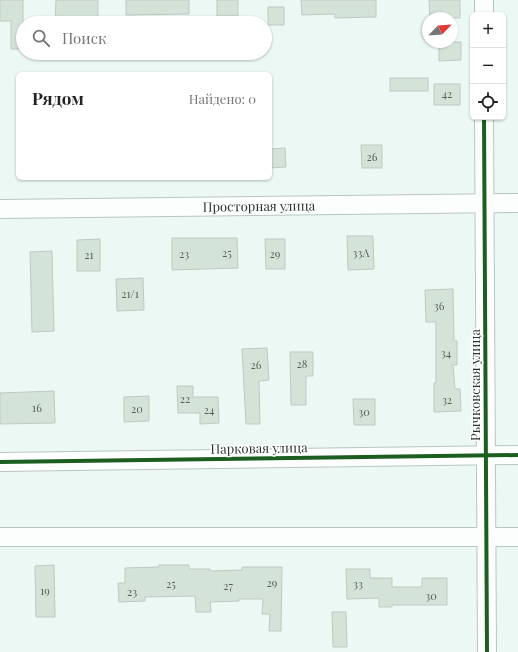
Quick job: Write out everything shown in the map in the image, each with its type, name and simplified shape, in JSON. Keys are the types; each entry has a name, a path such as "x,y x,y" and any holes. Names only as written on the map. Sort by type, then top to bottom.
{"street":[{"path":"484,0 484,12"},
{"name":"Рычковская улица","path":"484,120 487,652"},
{"name":"Просторная улица","path":"0,209 518,203"},
{"name":"Парковая улица","path":"0,462 518,455"},
{"path":"0,537 518,537"}],"building":[{"path":"0,0 23,0 23,16 16,16 16,49 11,49 11,21 0,21"},
{"path":"56,0 98,0 98,16 55,16"},
{"path":"126,0 189,0 189,14 126,15"},
{"path":"217,0 238,0 238,16 217,16"},
{"path":"301,0 376,0 376,17 335,18 335,14 302,15"},
{"path":"429,0 460,0 460,18 458,18 458,12 430,12"},
{"path":"268,7 284,7 284,25 272,25 272,16 268,16"},
{"path":"458,42 461,42 461,60 439,61 439,48 458,48"},
{"path":"390,78 428,78 428,91 390,91"},
{"path":"434,84 460,84 460,105 434,105"},
{"path":"361,145 382,145 382,168 362,168"},
{"path":"285,148 286,167 272,168 272,149"},
{"path":"347,236 373,236 374,269 348,270"},
{"path":"172,238 237,238 238,268 172,270"},
{"path":"100,239 100,271 77,271 77,240"},
{"path":"265,239 285,239 285,269 266,269"},
{"path":"52,251 54,331 32,332 30,252"},
{"path":"143,278 144,310 117,311 116,279"},
{"path":"453,289 454,341 457,341 457,365 453,365 455,389 460,389 461,411 434,412 434,383 436,383 436,322 426,322 425,290"},
{"path":"267,348 269,380 259,381 260,424 246,424 242,349"},
{"path":"290,352 313,352 313,376 306,376 306,405 291,405"},
{"path":"177,386 193,386 193,397 218,397 219,423 200,424 200,413 178,413"},
{"path":"54,391 55,423 0,424 0,393"},
{"path":"149,396 149,421 124,422 124,397"},
{"path":"353,399 375,399 375,425 354,425"},
{"path":"54,565 55,617 36,617 35,566"},
{"path":"159,565 189,565 189,569 210,569 210,571 242,570 242,567 282,567 281,631 269,631 270,614 262,614 263,599 239,599 239,601 210,602 211,612 196,612 195,596 145,597 145,601 119,602 118,583 125,583 125,568 159,567"},
{"path":"346,569 370,569 370,578 392,578 392,587 422,587 422,578 447,578 447,605 392,605 392,607 379,607 379,598 347,599"},
{"path":"332,612 346,612 347,647 333,647"}],"cycle path":[{"path":"484,120 487,652"},
{"path":"0,462 518,455"}]}
